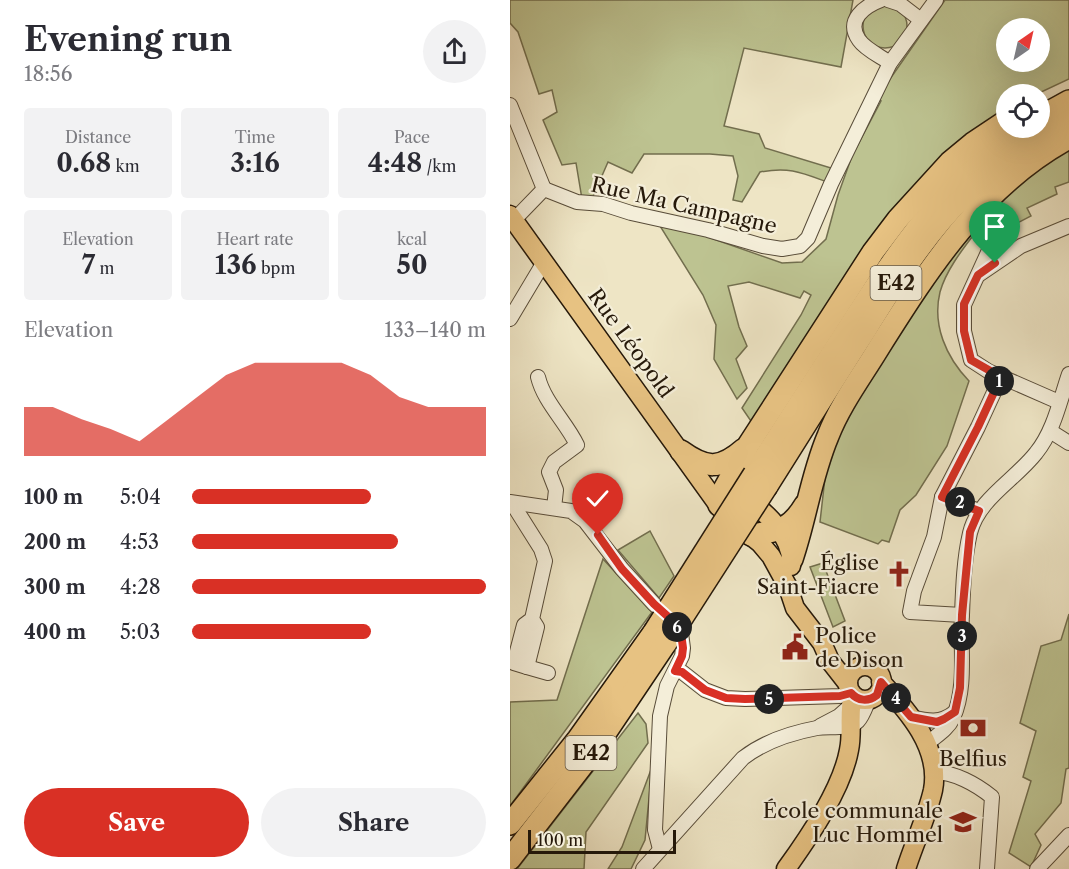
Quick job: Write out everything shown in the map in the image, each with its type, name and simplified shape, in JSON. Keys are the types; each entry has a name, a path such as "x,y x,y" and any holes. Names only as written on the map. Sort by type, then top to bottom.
{"highway":[{"path":"1050,95 1069,86"},
{"path":"1050,111 1069,101"},
{"name":"E42","path":"510,859 592,753 660,637 761,480 944,217 965,195 1022,147 1069,121"},
{"path":"722,497 749,444 873,252 898,219 950,162 996,128"},
{"name":"E42","path":"761,480 877,283 926,216 952,187 982,158 1009,138"},
{"path":"792,559 818,462 828,434 843,405 920,283 940,254 987,201 1024,168 1069,138"},
{"path":"681,451 700,463 712,465 731,460 749,444"},
{"path":"751,535 779,530 792,523 808,499"},
{"name":"E42","path":"510,824 660,637"}],"main road":[{"name":"Rue Léopold","path":"512,217 681,451 722,497 732,521 760,543 771,556 788,587 795,608 822,643 836,656 854,696"},
{"name":"Rue Léopold","path":"722,497 750,503 779,530 792,559"},
{"path":"788,587 792,559"},
{"name":"Rue Léopold","path":"854,696 863,667 877,672 881,682"},
{"path":"786,869 800,849 845,769 854,696 879,691 881,682"},
{"path":"881,682 911,717 932,756 933,790 906,869"}],"street":[{"path":"881,0 864,7 859,14 855,31 859,41 890,63"},
{"path":"888,0 900,4 921,20"},
{"name":"Rue Ma Campagne","path":"544,189 577,202 603,204 763,246 782,249 800,246 808,238 831,184 890,63 936,0"},
{"path":"510,105 544,189 512,217"},
{"path":"978,275 1021,246 1069,226"},
{"path":"996,235 964,304 964,331 971,360 1001,377 1059,402"},
{"path":"510,319 544,262"},
{"path":"927,744 946,729 952,720 960,688 962,615 970,532 979,511 1037,452 1050,431 1069,374"},
{"path":"538,376 540,387 570,429 577,445 554,462 549,472 556,490 554,508"},
{"path":"962,615 910,612 914,591 934,537 942,497 1001,377"},
{"path":"1050,431 1069,443"},
{"path":"942,497 979,511"},
{"path":"511,503 571,511 585,520 622,569 674,622 681,633 682,656 668,686 660,716 655,830 660,849"},
{"path":"511,503 541,549 545,561 532,619 524,625 517,664 548,673"},
{"path":"675,671 682,672 705,690 726,698 854,696"},
{"path":"643,869 743,758 768,742 816,728 854,696"},
{"path":"911,717 937,722 955,712"},
{"path":"933,772 953,774 992,797 987,869"},
{"path":"1037,869 1069,835"}],"green space":[{"path":"510,0 853,0 841,67 744,48 724,126 759,134 765,148 831,168 827,182 794,171 760,172 742,202 733,200 738,176 733,156 644,154 632,173 608,162 591,201 582,199 576,163 562,165 543,120 557,112 552,90 539,94 518,32 510,23"},
{"path":"945,0 1069,0 1069,79 1050,88 1050,84 996,84 996,118 975,132 755,427 742,408 801,315 811,295 804,291 800,298 749,282 728,286 739,327 747,346 736,359 747,388 737,399 714,359 716,325 703,295 660,226 685,229 782,263 802,262 826,239 852,156 881,101 876,99"},
{"path":"885,4 901,10 907,26 901,42 885,48 869,42 863,26 869,10"},
{"path":"1069,146 1069,182 1055,187 1057,194 1027,208 1031,216 1002,231 982,224 947,274 938,304 940,328 954,362 969,381 947,446 916,495 900,510 889,542 882,540 878,544 820,522 827,460 843,422 950,255 998,200"},
{"path":"650,531 674,576 659,598 618,550"},
{"path":"603,559 652,612 510,806 510,702 557,700"},
{"path":"823,563 845,621 833,627 810,567"},
{"path":"1069,614 1069,768 1066,769 1061,803 1035,834 1041,845 1031,867 1009,853 1031,781 1023,777 1036,731 1020,723 1041,646 1061,640"},
{"path":"638,713 646,724 648,743 586,832 584,869 517,869"},
{"path":"652,767 645,840 631,869 608,869 622,847"}],"place":[{"name":"Église Saint-Fiacre","path":"899,574"},
{"name":"Police de Dison","path":"795,647"},
{"name":"Belfius","path":"973,728"},
{"name":"École communale Luc Hommel","path":"963,822"}],"route":[{"path":"598,535 622,569 674,622 681,633 682,656 675,671 682,672 705,690 726,698 840,696 851,693 863,700 877,695 881,682 911,717 937,722 949,717 957,707 960,688 966,566 970,532 979,511 942,497 1001,377 971,360 964,331 964,304 978,275 995,263"}]}
